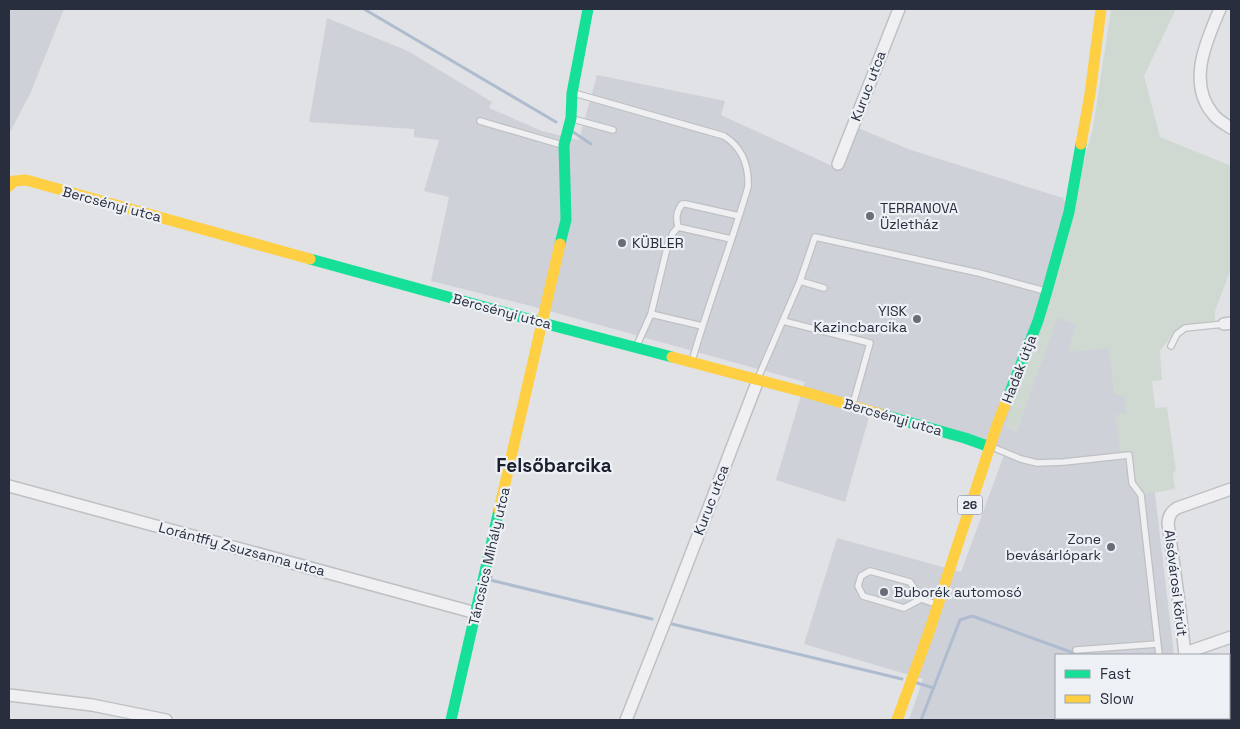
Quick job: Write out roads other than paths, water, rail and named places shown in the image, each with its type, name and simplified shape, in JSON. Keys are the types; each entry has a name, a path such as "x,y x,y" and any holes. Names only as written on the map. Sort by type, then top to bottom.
{"street":[{"name":"Táncsics Mihály utca","path":"451,720 566,220 564,145 571,118 572,93 588,9"},
{"name":"Kuruc utca","path":"838,164 899,9"},
{"name":"Hadak útja","path":"897,720 938,604 997,425 1038,321 1047,291 1068,212 1090,94 1101,9"},
{"path":"1220,9 1203,54 1199,79 1204,103 1213,115 1231,128"},
{"name":"Bercsényi utca","path":"11,184 26,180 543,323 853,406 990,446"},
{"name":"Kuruc utca","path":"626,720 758,380"},
{"name":"Lorántffy Zsuzsanna utca","path":"9,486 476,613"},
{"name":"Alsóvárosi körút","path":"1185,654 1168,523 1169,517 1171,512 1177,508 1231,489"},
{"path":"1185,654 1231,637"},
{"path":"9,695 92,705 166,720"}],"lane":[{"path":"572,93 724,136 733,142 741,153 749,176 748,187 692,362"},
{"path":"571,118 613,130"},
{"path":"480,121 564,145"},
{"path":"678,227 676,218 678,209 682,204 740,216"},
{"path":"678,227 731,239"},
{"path":"636,347 651,314 668,244 672,233 678,227"},
{"name":"Kuruc utca","path":"758,380 800,281 815,237 979,273 1047,291"},
{"path":"800,281 824,288"},
{"path":"651,314 702,326"},
{"path":"783,321 870,343 853,406"},
{"path":"1171,346 1177,334 1185,328 1228,323"},
{"path":"990,446 1036,463 1064,462 1129,454 1132,483 1141,495 1159,654"},
{"path":"921,599 904,608 863,596 858,586 861,576 870,572 910,582 921,599 938,604"},
{"path":"1076,650 1157,644"}],"waterway":[{"path":"364,9 556,122"},
{"path":"573,132 591,144"},
{"path":"491,577 490,580 652,619"},
{"path":"921,720 960,620 972,616 1076,654"},
{"path":"672,624 902,679"},
{"path":"917,683 934,688"}],"place":[{"name":"TERRANOVA Üzletház","path":"870,216"},
{"name":"KÜBLER","path":"622,243"},
{"name":"YISK Kazincbarcika","path":"917,319"},
{"name":"Zone bevásárlópark","path":"1111,547"},
{"name":"Buborék automosó","path":"884,592"}],"district":[{"name":"Felsőbarcika","path":"554,465"}]}
